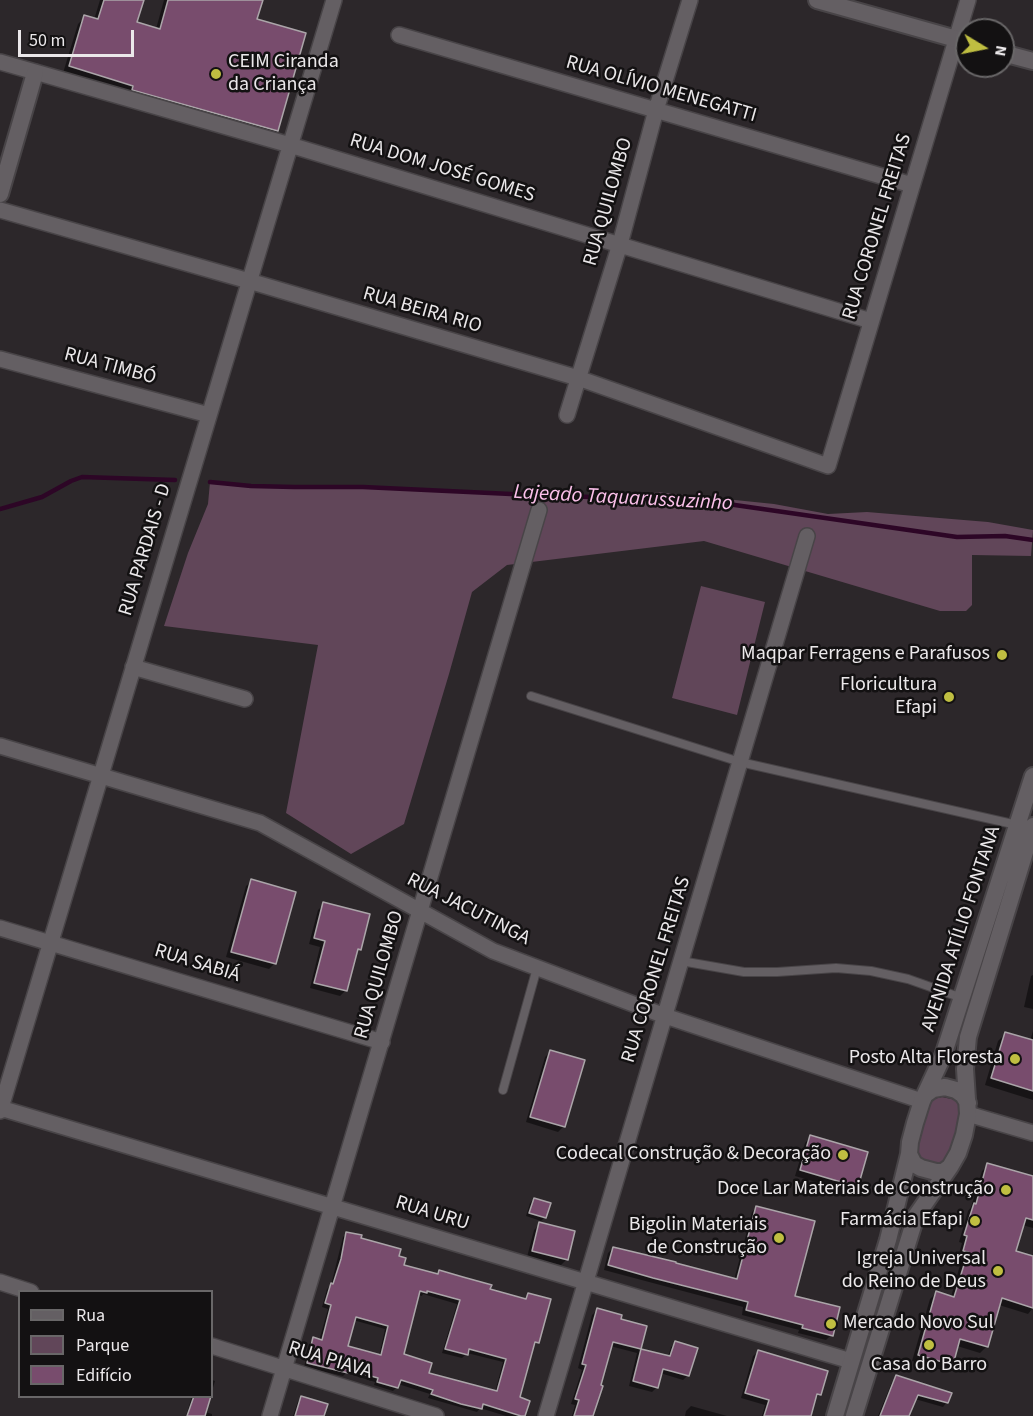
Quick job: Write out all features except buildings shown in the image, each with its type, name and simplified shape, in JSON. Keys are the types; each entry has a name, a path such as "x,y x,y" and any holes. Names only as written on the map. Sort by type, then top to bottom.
{"main road":[{"path":"817,0 955,38"},
{"path":"1015,56 1033,61"},
{"path":"0,194 35,73"},
{"name":"AVENIDA ATÍLIO FONTANA","path":"968,1108 965,1069 968,1037 1025,826 1033,776"},
{"name":"AVENIDA ATÍLIO FONTANA","path":"924,1097 943,1056 1025,826"},
{"path":"835,1416 888,1240 910,1142 924,1097 933,1089 945,1087 956,1090 963,1095 968,1108 964,1135 950,1167 916,1216 854,1416"},
{"path":"909,1154 914,1164 921,1168 943,1172 950,1167"}],"street":[{"name":"RUA PARDAIS - D","path":"0,1109 334,0"},
{"name":"RUA QUILOMBO","path":"567,416 620,244 656,110 690,0"},
{"name":"RUA CORONEL FREITAS","path":"965,18 968,0"},
{"name":"RUA OLÍVIO MENEGATTI","path":"399,35 912,185"},
{"name":"RUA CORONEL FREITAS","path":"828,466 912,185 955,58"},
{"name":"RUA DOM JOSÉ GOMES","path":"0,62 290,145 871,321"},
{"name":"RUA BEIRA RIO","path":"0,210 578,378 828,466"},
{"name":"RUA TIMBÓ","path":"0,359 209,415"},
{"name":"RUA QUILOMBO","path":"270,1416 539,510"},
{"name":"RUA CORONEL FREITAS","path":"546,1416 807,536"},
{"path":"133,667 245,699"},
{"name":"RUA JACUTINGA","path":"0,746 260,823 493,951 665,1016 924,1097"},
{"name":"RUA SABIÁ","path":"0,928 382,1042"},
{"path":"968,1108 1033,1133"},
{"name":"RUA URU","path":"0,1109 851,1361"},
{"path":"0,1282 25,1290"},
{"name":"RUA PIAVA","path":"213,1346 436,1416"}],"lane":[{"path":"531,696 740,762 1025,826"},
{"path":"681,961 744,972 836,968 871,972 908,979 962,998"},
{"path":"503,1090 537,968"}],"green space":[{"path":"210,482 251,486 363,487 640,498 657,492 774,504 828,514 867,512 988,522 1033,530 1031,556 972,555 972,605 966,611 940,611 704,541 507,565 472,592 404,824 351,854 286,813 318,645 164,626 188,553 208,504"},
{"path":"701,586 765,602 737,715 672,698"},
{"path":"942,1097 956,1100 961,1113 954,1146 943,1163 936,1165 917,1159 915,1143 929,1105 934,1099"}],"waterway":[{"name":"Lajeado Taquarussuzinho","path":"0,509 42,497 82,477 175,480"},
{"name":"Lajeado Taquarussuzinho","path":"210,482 251,486 363,487 707,501 957,537 1005,536 1033,540"}],"place":[{"name":"CEIM Ciranda da Criança","path":"216,74"},
{"name":"Maqpar Ferragens e Parafusos","path":"1002,655"},
{"name":"Floricultura Efapi","path":"949,697"},
{"name":"Posto Alta Floresta","path":"1015,1059"},
{"name":"Codecal Construção & Decoração","path":"843,1155"},
{"name":"Doce Lar Materiais de Construção","path":"1006,1190"},
{"name":"Farmácia Efapi","path":"975,1221"},
{"name":"Bigolin Materiais de Construção","path":"779,1238"},
{"name":"Igreja Universal do Reino de Deus","path":"998,1271"},
{"name":"Mercado Novo Sul","path":"831,1324"},
{"name":"Casa do Barro","path":"929,1345"}]}
